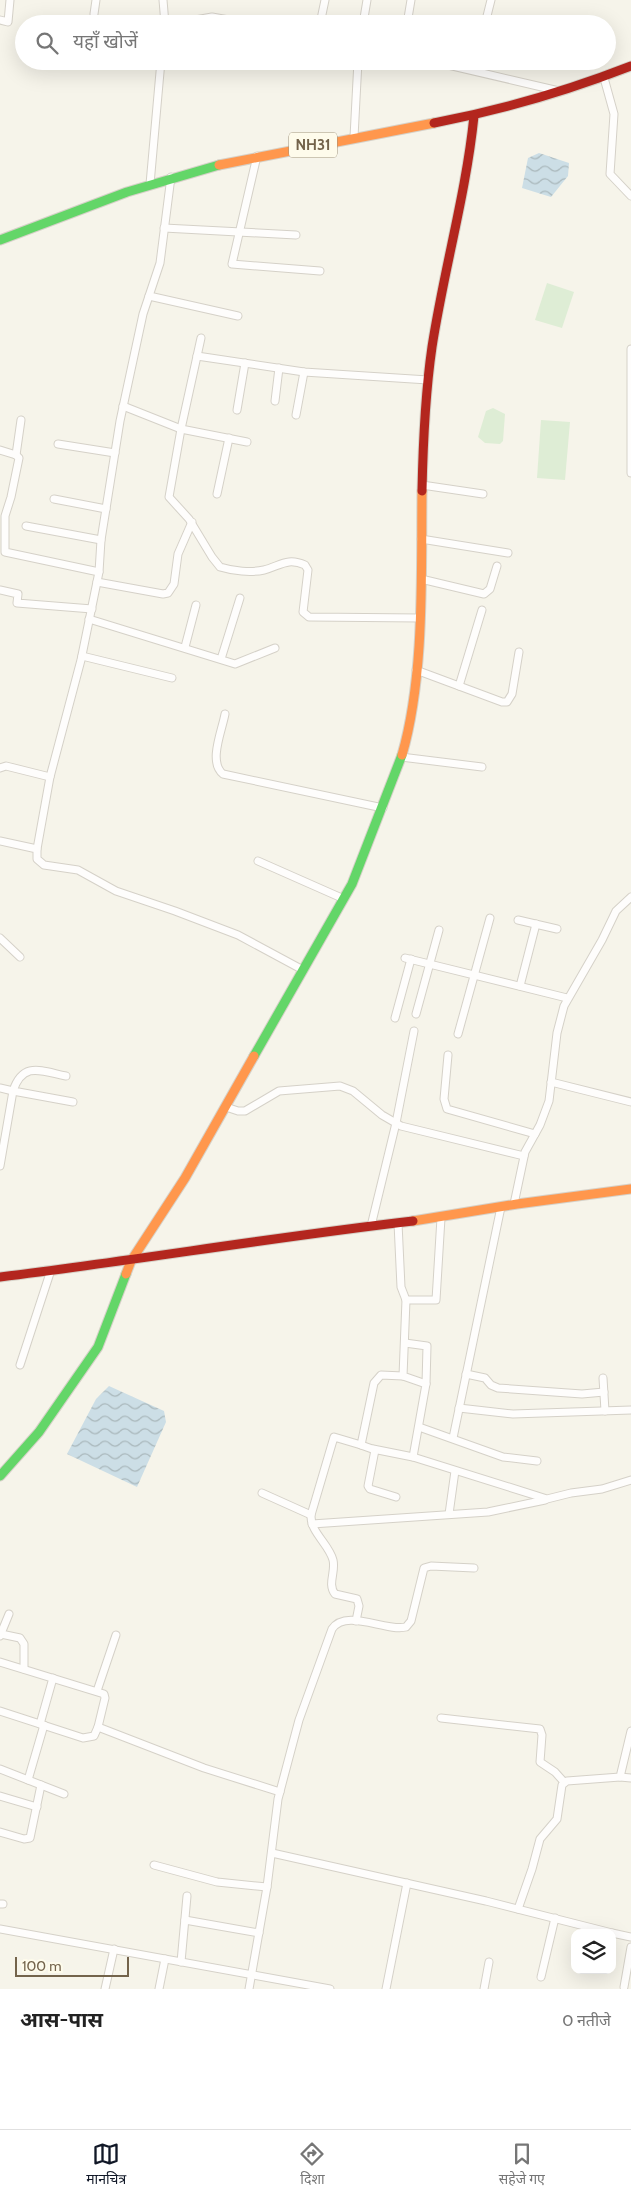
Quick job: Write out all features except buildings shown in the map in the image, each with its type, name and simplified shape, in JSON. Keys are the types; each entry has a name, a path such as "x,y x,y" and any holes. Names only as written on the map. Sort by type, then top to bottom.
{"main road":[{"name":"NH31","path":"0,240 171,177 257,156 474,116 564,92 631,66"},
{"path":"0,1476 39,1432 98,1347 117,1302 131,1261 185,1178 352,884 383,808 401,757 406,742 416,670 420,618 423,429 428,380 447,271 466,183 474,116"},
{"path":"0,1276 131,1261 288,1236 441,1218 514,1204 631,1189"}],"street":[{"path":"0,20 8,22 10,0"},
{"path":"94,14 96,0"},
{"path":"163,0 164,15"},
{"path":"322,15 324,0"},
{"path":"364,15 367,0"},
{"path":"408,15 411,0"},
{"path":"487,15 491,0"},
{"path":"150,184 161,70"},
{"path":"354,137 358,70"},
{"path":"474,70 564,92"},
{"path":"604,78 614,106 610,174 631,196"},
{"path":"257,156 232,264 320,271"},
{"path":"171,177 160,263 143,314 123,406 101,540 99,572 92,609 82,656 50,777 37,849 37,859 44,865 78,870 116,891 238,935 303,970"},
{"path":"164,228 296,235"},
{"path":"149,296 238,316"},
{"path":"201,338 181,429 169,497 192,522 212,557 220,567 254,572 283,562 305,564 308,570 303,612 309,617 420,618"},
{"path":"631,349 631,473"},
{"path":"197,356 304,372 428,380"},
{"path":"237,410 245,363"},
{"path":"275,401 279,368"},
{"path":"296,415 304,372"},
{"path":"123,406 181,429 247,442"},
{"path":"21,420 16,455 19,463 5,516 5,552 99,572"},
{"path":"217,494 229,438"},
{"path":"58,444 115,453"},
{"path":"0,450 16,455"},
{"path":"422,485 483,494"},
{"path":"54,499 106,509"},
{"path":"97,582 163,594 168,593 174,584 178,554 192,522"},
{"path":"26,526 101,540"},
{"path":"421,538 508,554"},
{"path":"421,579 484,594 490,589 497,566"},
{"path":"0,590 18,594 17,603 92,609"},
{"path":"221,659 240,598"},
{"path":"185,647 196,606"},
{"path":"459,686 482,610"},
{"path":"89,620 185,647 235,664 275,648"},
{"path":"416,670 502,702 507,702 512,694 520,652"},
{"path":"82,656 172,678"},
{"path":"225,714 216,758 216,766 223,774 383,808"},
{"path":"401,757 482,767"},
{"path":"0,768 6,766 50,777"},
{"path":"0,841 37,849"},
{"path":"258,861 344,899"},
{"path":"514,1204 524,1156 545,1114 557,1033 567,998 602,940 616,911 631,897"},
{"path":"458,1034 490,918"},
{"path":"518,920 557,929"},
{"path":"520,986 536,924"},
{"path":"416,1014 439,930"},
{"path":"0,938 20,957"},
{"path":"395,1018 408,958 567,998"},
{"path":"371,1226 396,1123 414,1031"},
{"path":"448,1055 444,1099 447,1109 535,1134"},
{"path":"0,1166 13,1091 20,1075 28,1070 66,1076"},
{"path":"551,1082 631,1102"},
{"path":"226,1107 245,1111 279,1091 340,1086 353,1091 396,1123 524,1156"},
{"path":"0,1088 73,1102"},
{"path":"453,1438 500,1207"},
{"path":"406,1300 436,1300 441,1218"},
{"path":"398,1223 401,1287 406,1300 403,1376"},
{"path":"20,1365 51,1270"},
{"path":"404,1343 427,1346 426,1384 413,1457"},
{"path":"466,1374 485,1378 491,1385 498,1388 582,1394 604,1392"},
{"path":"361,1444 374,1383 381,1375 403,1376 426,1384"},
{"path":"603,1378 605,1411"},
{"path":"459,1408 513,1414 631,1410"},
{"path":"419,1427 503,1457 537,1461"},
{"path":"356,1621 359,1602 354,1598 335,1594 332,1590 333,1561 312,1524 311,1515 334,1437 413,1457 547,1499"},
{"path":"373,1448 374,1454 368,1486 370,1489 396,1497"},
{"path":"449,1514 454,1471"},
{"path":"312,1524 488,1512 570,1493 602,1489 631,1480"},
{"path":"262,1493 311,1515"},
{"path":"249,1989 267,1887 280,1792 299,1720 332,1629 342,1621 406,1627 411,1621 424,1568 431,1566 474,1568"},
{"path":"9,1614 0,1635 20,1638 24,1644 24,1669"},
{"path":"97,1691 116,1635"},
{"path":"0,1662 97,1691 104,1694 105,1698 98,1727 94,1736 88,1738 0,1711"},
{"path":"28,1780 53,1678"},
{"path":"440,1718 540,1729 542,1735 540,1762 555,1772 564,1782"},
{"path":"98,1727 204,1768 280,1792"},
{"path":"620,1777 631,1731"},
{"path":"0,1769 64,1794"},
{"path":"564,1782 620,1777 631,1778"},
{"path":"518,1909 540,1839 557,1819 561,1789 564,1782"},
{"path":"0,1832 30,1838 41,1785"},
{"path":"0,1796 37,1807"},
{"path":"272,1853 407,1883 597,1929"},
{"path":"154,1865 217,1882 267,1887"},
{"path":"386,1989 407,1883"},
{"path":"181,1962 187,1896"},
{"path":"541,1976 555,1918"},
{"path":"185,1920 259,1933"},
{"path":"0,1929 330,1989"},
{"path":"616,1934 631,1938"},
{"path":"622,1988 631,1947"},
{"path":"105,1989 114,1949"},
{"path":"159,1989 165,1959"},
{"path":"484,1989 489,1962"},
{"path":"622,1988 631,1980"}],"green space":[{"path":"547,283 574,292 562,328 535,320"},
{"path":"493,408 505,414 503,441 500,444 485,443 478,437 486,411"},
{"path":"541,420 570,422 565,480 537,478"}],"water":[{"path":"539,153 569,163 568,176 551,197 522,188 528,158"},
{"path":"109,1386 164,1411 166,1422 137,1487 67,1454 96,1399"}],"traffic: fast":[{"path":"0,240 127,192 219,165"},
{"path":"254,1056 352,884 402,755"},
{"path":"0,1476 39,1432 98,1347 126,1274"}],"traffic: slow":[{"path":"219,165 434,123"},
{"path":"402,755 415,692 418,658 422,491"},
{"path":"126,1274 131,1261 185,1178 254,1056"},
{"path":"413,1221 517,1204 631,1189"}],"traffic: jam":[{"path":"434,123 534,99 583,84 631,66"},
{"path":"422,491 425,419 432,347 466,174 474,116"},
{"path":"0,1277 413,1221"}]}
